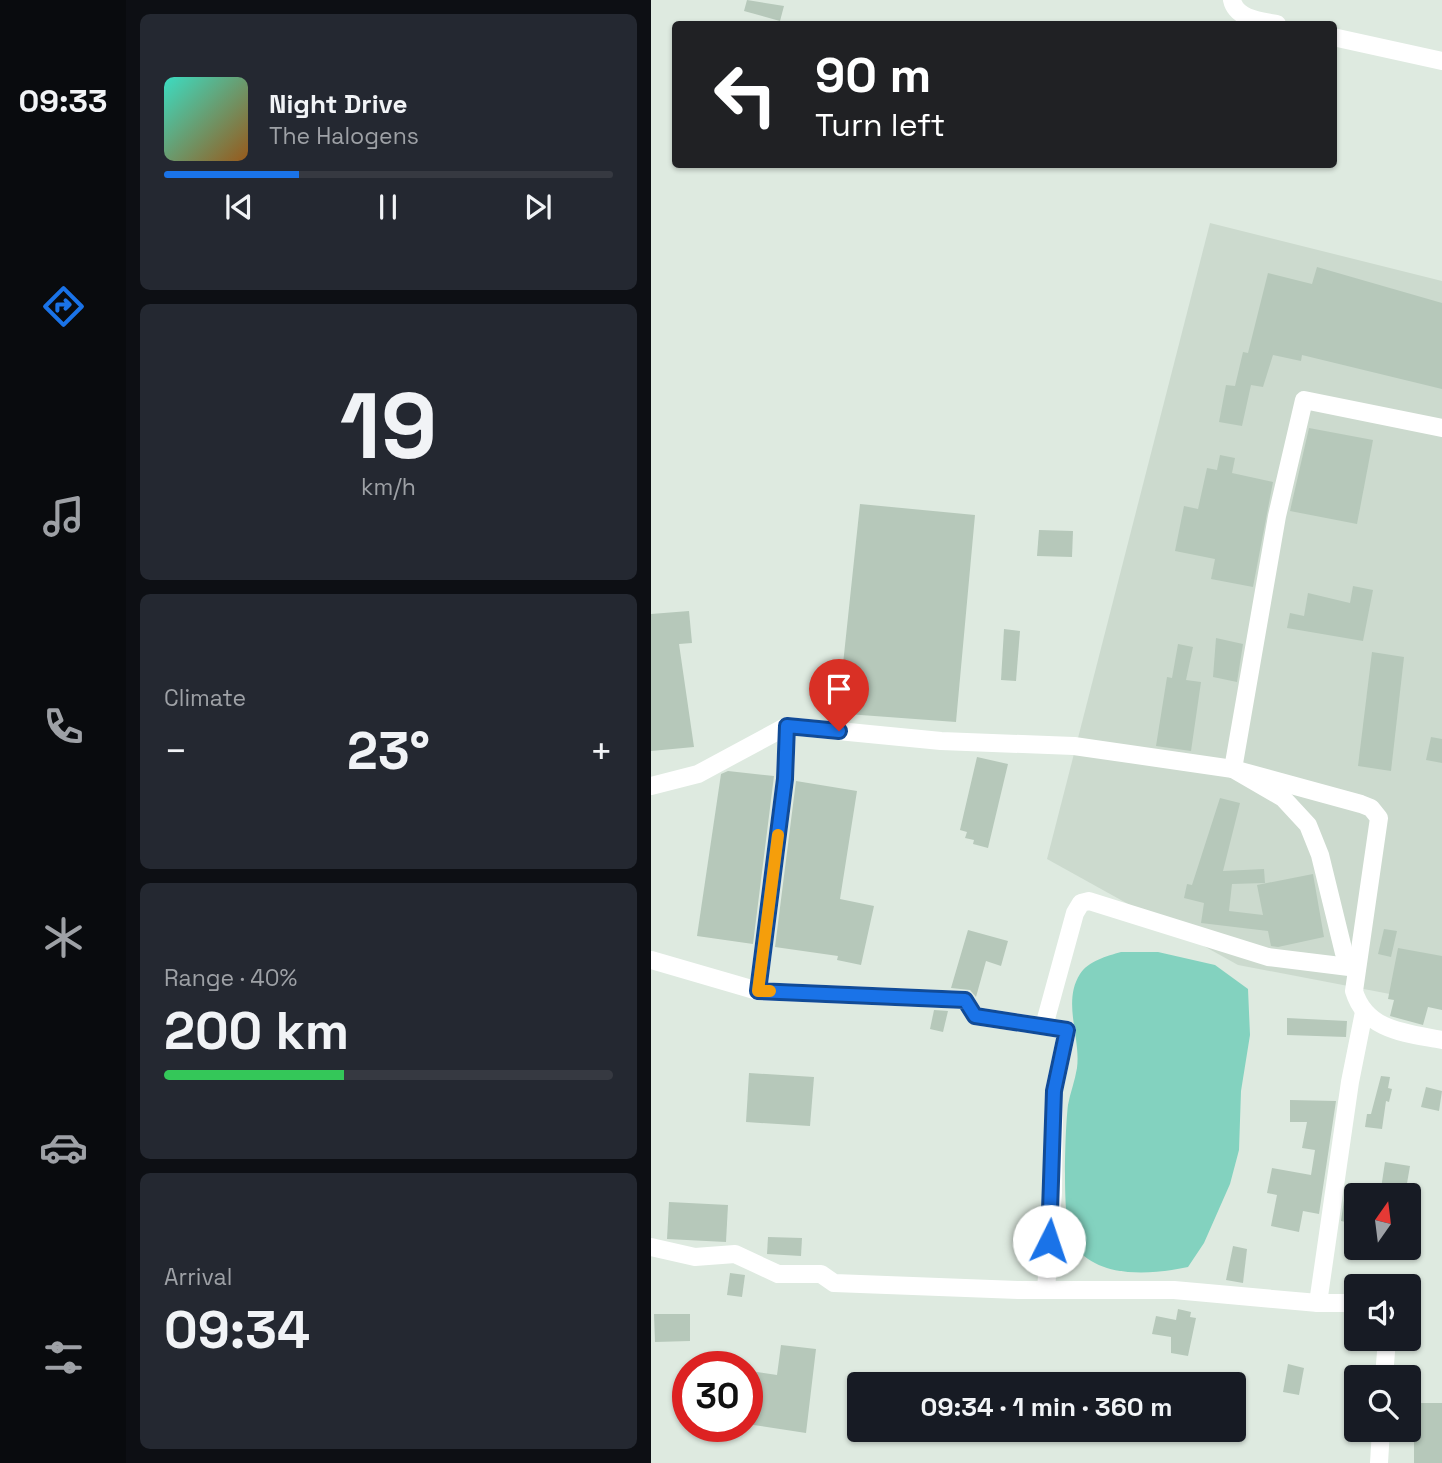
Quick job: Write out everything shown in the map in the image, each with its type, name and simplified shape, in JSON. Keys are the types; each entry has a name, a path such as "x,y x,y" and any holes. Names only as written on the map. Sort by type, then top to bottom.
{"street":[{"path":"1232,0 1234,8 1240,13 1267,21"},
{"path":"1337,38 1442,61"},
{"path":"1233,769 1277,516 1304,400 1442,428"},
{"path":"758,991 785,779 787,726"},
{"path":"651,786 698,774 787,726 941,741 1074,746 1233,769 1361,804 1371,808 1379,818 1354,991 1364,1012 1383,1028 1442,1040"},
{"path":"1233,769 1283,798 1308,824 1320,855 1344,953 1357,968"},
{"path":"1044,1026 1075,913 1081,903 1089,901 1268,957 1357,968"},
{"path":"651,960 758,991 965,1000 975,1016 1067,1030 1054,1091 1053,1192 1045,1290"},
{"path":"1318,1303 1350,1082 1364,1012"},
{"path":"651,1247 695,1257 735,1254 778,1274 821,1274 834,1283 1045,1290 1174,1290 1344,1303"},
{"path":"1379,1463 1380,1442"}],"shaded area":[{"path":"1210,223 1442,281 1442,1004 1238,965 1047,859"},
{"path":"1121,952 1158,952 1215,965 1248,989 1250,1035 1241,1091 1239,1150 1230,1184 1204,1243 1188,1267 1157,1272 1107,1268 1080,1252 1068,1229 1065,1194 1066,1133 1068,1105 1078,1056 1072,1008 1075,985 1083,969"}],"building":[{"path":"747,0 784,6 780,21 744,11"},
{"path":"1317,267 1442,303 1442,389 1302,355 1301,361 1273,355 1263,387 1251,385 1242,426 1219,422 1226,385 1235,386 1243,352 1248,353 1268,273 1312,284"},
{"path":"1309,428 1373,440 1357,524 1290,511"},
{"path":"1220,455 1235,458 1232,473 1273,482 1253,587 1211,579 1215,559 1175,551 1184,506 1198,509 1207,468 1217,470"},
{"path":"860,504 975,515 956,722 847,714 823,709 830,680 841,683"},
{"path":"1039,530 1073,531 1072,557 1037,556"},
{"path":"1353,586 1373,590 1363,641 1287,628 1290,613 1304,616 1308,593 1350,603"},
{"path":"689,611 692,643 679,644 694,747 651,751 651,614"},
{"path":"1004,629 1020,631 1016,681 1001,680"},
{"path":"1216,638 1243,644 1237,682 1213,677"},
{"path":"1178,644 1193,647 1186,680 1201,682 1191,751 1156,746 1167,677 1172,678"},
{"path":"1372,652 1404,657 1391,771 1358,766"},
{"path":"1431,737 1442,739 1442,763 1426,760"},
{"path":"977,757 1008,764 988,848 973,844 974,840 965,838 967,832 960,830"},
{"path":"728,771 774,776 753,944 697,936 721,774"},
{"path":"796,781 857,791 840,899 874,906 861,965 837,960 838,956 775,947"},
{"path":"1220,798 1240,803 1223,871 1264,869 1265,883 1232,884 1229,911 1263,915 1257,885 1313,874 1324,937 1278,947 1271,946 1268,931 1201,923 1204,903 1184,898 1187,884 1192,885"},
{"path":"1384,929 1397,931 1391,957 1378,954"},
{"path":"968,930 1008,941 1001,966 986,961 976,997 970,990 951,988"},
{"path":"1398,948 1442,956 1442,1010 1428,1007 1423,1025 1390,1016 1394,1000 1388,999"},
{"path":"934,1010 948,1011 943,1032 930,1029"},
{"path":"1287,1018 1347,1021 1346,1037 1287,1035"},
{"path":"749,1073 814,1077 810,1126 746,1122"},
{"path":"1381,1076 1390,1077 1388,1088 1392,1089 1389,1102 1386,1101 1382,1129 1365,1127 1367,1114 1371,1114"},
{"path":"1426,1087 1442,1091 1439,1111 1421,1107"},
{"path":"1290,1100 1336,1101 1319,1214 1303,1211 1299,1232 1271,1226 1277,1195 1267,1193 1272,1168 1311,1175 1315,1150 1302,1148 1307,1122 1290,1122"},
{"path":"1385,1162 1410,1166 1407,1183 1382,1183"},
{"path":"1344,1200 1344,1222 1341,1221"},
{"path":"669,1202 728,1205 726,1242 667,1239"},
{"path":"768,1237 802,1238 801,1256 767,1254"},
{"path":"1233,1246 1247,1249 1243,1283 1226,1280"},
{"path":"730,1273 745,1275 742,1297 727,1295"},
{"path":"1178,1309 1191,1312 1190,1317 1196,1318 1188,1356 1171,1353 1171,1337 1152,1334 1156,1316 1176,1320"},
{"path":"654,1314 690,1314 690,1341 655,1342"},
{"path":"781,1345 816,1349 806,1433 763,1426 763,1373 777,1375"},
{"path":"1288,1364 1304,1368 1299,1395 1283,1392"},
{"path":"1421,1403 1442,1403 1442,1463 1414,1463 1414,1442 1421,1442"}],"slow traffic":[{"path":"770,991 758,991 778,835"}],"route":[{"path":"839,731 787,726 785,779 758,991 965,1000 975,1016 1067,1030 1054,1091 1053,1192 1049,1241"}]}
